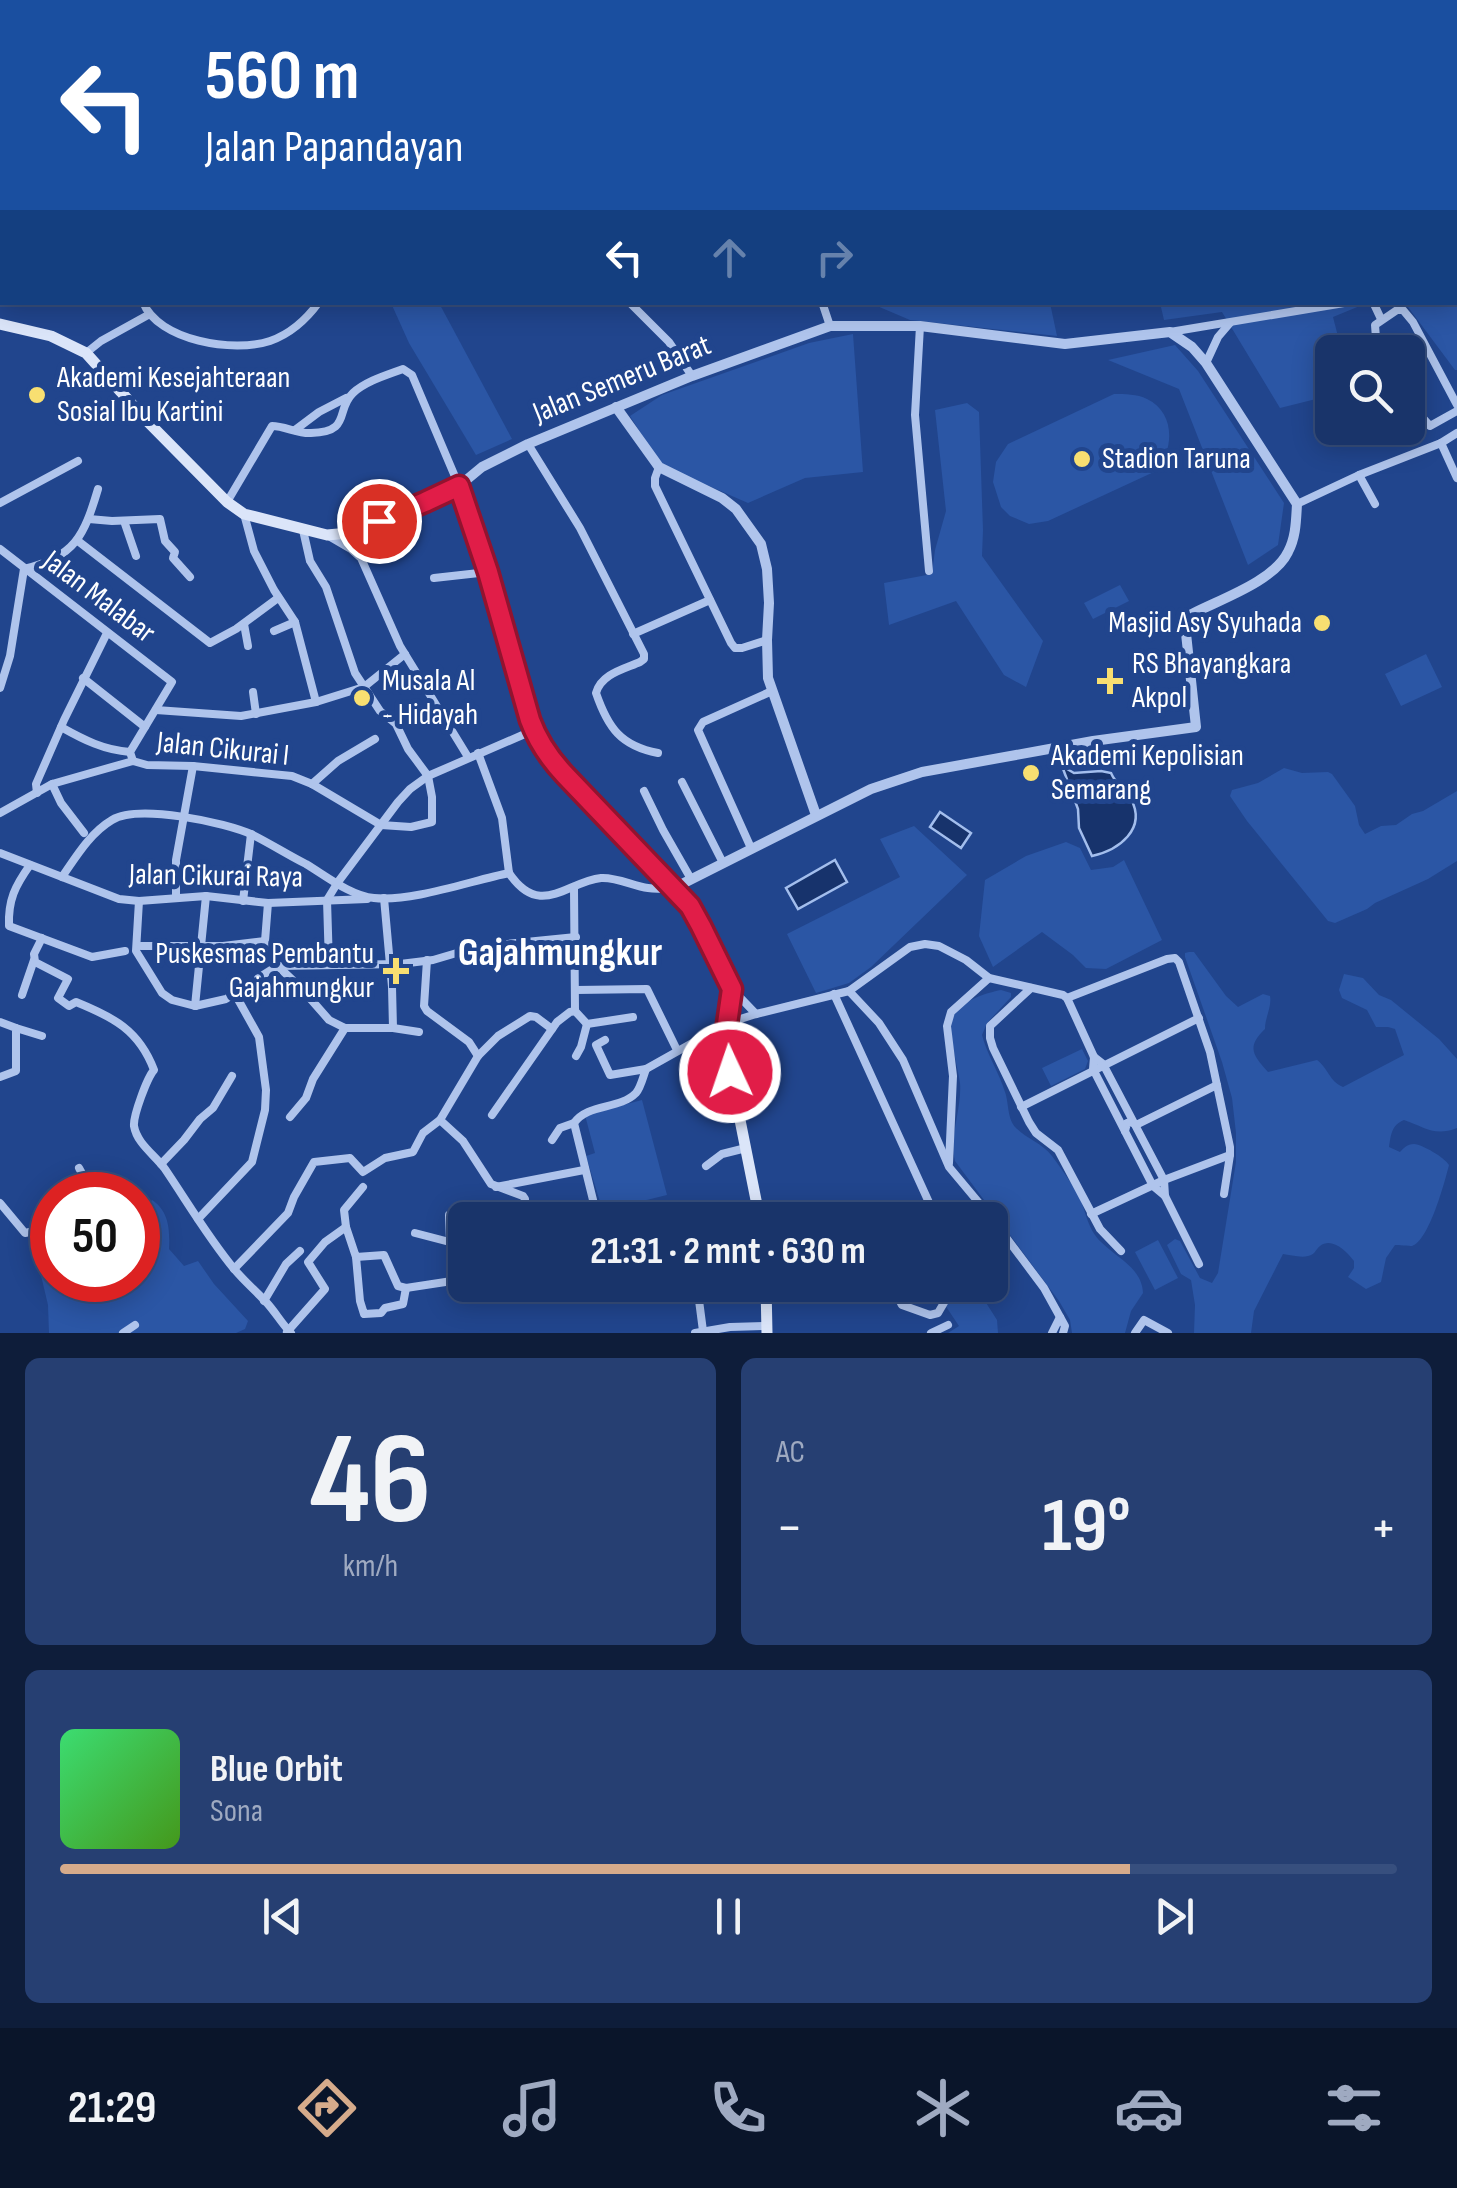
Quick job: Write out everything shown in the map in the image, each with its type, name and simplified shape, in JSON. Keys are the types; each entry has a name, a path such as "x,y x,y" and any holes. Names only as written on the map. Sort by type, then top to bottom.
{"main road":[{"path":"0,324 51,336 86,354 148,422 227,502 244,514 327,535 349,532 459,486 534,730 548,756 690,906 732,989 725,1044 756,1202"},
{"path":"766,1302 767,1330"}],"street":[{"path":"144,305 148,315 180,334 218,346 268,342 291,331 316,305"},
{"path":"632,305 669,342 692,376"},
{"path":"823,305 830,326"},
{"path":"1170,332 1333,305"},
{"path":"1374,305 1381,320"},
{"path":"1376,335 1374,331 1381,320 1397,310 1407,312 1457,408 1430,426 1425,421"},
{"path":"86,354 101,341 148,315"},
{"path":"1206,363 1218,337 1230,323"},
{"name":"Jalan Semeru Barat","path":"459,486 482,467 528,444 692,376 830,326 920,326 1065,344 1170,332"},
{"path":"920,326 915,415 929,571"},
{"path":"478,754 502,818 508,873 527,892 549,896 599,878 672,889 816,815 878,786 922,772 1196,727 1185,624 1194,612 1278,566 1293,539 1297,504 1206,363 1170,332"},
{"path":"295,430 369,382 407,369 459,486"},
{"path":"227,502 272,426 312,433 336,426 342,420 349,397"},
{"path":"616,408 659,467 736,508 761,544 769,604 768,678 816,815"},
{"path":"1297,504 1457,434"},
{"path":"1440,443 1457,478"},
{"path":"528,444 580,528 644,654 644,659 605,678 597,688 602,710 620,737 636,749 658,754"},
{"path":"0,502 78,461"},
{"path":"659,467 655,486 735,648 767,640"},
{"path":"1360,475 1375,504"},
{"path":"0,688 24,570 58,558 78,541 98,489"},
{"path":"244,514 254,551 278,598 296,622 316,702"},
{"path":"89,519 160,519 165,541 190,577"},
{"path":"124,521 136,556"},
{"path":"303,530 310,560 326,588 345,647 364,687 380,711 396,724 428,776 432,822 411,827 380,826"},
{"path":"327,535 361,558 405,654 468,757"},
{"path":"78,541 206,642 212,643 244,624 278,598"},
{"name":"Jalan Malabar","path":"0,549 171,680 156,710"},
{"path":"434,578 488,572"},
{"path":"633,634 710,600"},
{"path":"274,631 296,622"},
{"path":"244,624 248,646"},
{"path":"37,793 36,784 107,633"},
{"path":"61,727 90,743 131,756 156,710 241,716 316,702 364,687 405,654"},
{"path":"83,678 145,728"},
{"path":"751,848 698,730 703,722 772,691"},
{"path":"253,692 256,714"},
{"path":"328,965 327,900 410,789 428,776 534,730"},
{"path":"312,784 347,755 375,739"},
{"name":"Jalan Cikurai I","path":"0,813 52,784 131,756 147,764 292,776 380,826"},
{"path":"176,898 176,860 194,766"},
{"path":"682,782 723,862"},
{"path":"52,784 60,804 84,834"},
{"path":"644,791 662,830 692,878"},
{"name":"Jalan Cikurai Raya","path":"62,877 81,849 113,818 131,813 230,826 372,898"},
{"path":"243,901 251,834"},
{"name":"Jalan Cikurai Raya","path":"0,853 119,899 140,901 206,896 268,903 384,898 508,873"},
{"path":"0,936 9,926 11,896 30,866"},
{"path":"574,888 575,1011 586,1024"},
{"path":"195,1006 206,896"},
{"path":"384,898 393,1028"},
{"path":"140,901 136,951 166,996 195,1006 235,994 277,966 390,964 477,948 576,937"},
{"path":"268,903 268,957 320,1013 344,1028 420,1032"},
{"path":"9,926 92,957 126,951"},
{"path":"22,995 42,938"},
{"path":"141,946 265,942"},
{"path":"604,1040 596,1046 610,1075 646,1069 728,1023 850,991 910,947 939,946 989,978 1068,998 1094,1057 1103,1064 1164,1180 1165,1196 1198,1264"},
{"path":"1068,998 1167,958 1174,958 1182,967 1210,1052 1230,1155 1224,1194"},
{"path":"34,960 68,979 58,998 69,1006 76,1002 120,1022 143,1048 154,1070 146,1080 134,1116 134,1130 234,1269 289,1332 325,1289 308,1262 325,1242 346,1227"},
{"path":"427,960 426,1011 468,1042 478,1056"},
{"path":"949,1167 952,1076 947,1026 951,1012 989,978"},
{"path":"1031,988 990,1026 993,1048 1036,1133 1058,1150 1100,1229 1121,1250"},
{"path":"732,989 756,1014"},
{"path":"576,990 647,990 677,1050"},
{"path":"850,991 879,1023 903,1060 949,1167 1033,1274 1065,1326 1063,1333"},
{"path":"198,1220 252,1162 265,1110 258,1037 235,994"},
{"path":"834,994 929,1202"},
{"path":"492,1115 552,1029 575,1011"},
{"path":"234,1269 288,1212 314,1162 350,1158 363,1172 384,1158 413,1152 423,1133 440,1120 478,1056 498,1036 530,1016 552,1029"},
{"path":"586,1024 632,1017"},
{"path":"1021,1107 1199,1018"},
{"path":"0,1022 42,1036"},
{"path":"576,1056 586,1024"},
{"path":"0,1078 16,1071 16,1028"},
{"path":"290,1117 306,1098 344,1028"},
{"path":"1094,1057 1093,1069 1124,1131 1153,1186 1165,1196"},
{"path":"552,1140 560,1128 574,1122 580,1114 636,1093 646,1069"},
{"path":"161,1164 213,1108 232,1076"},
{"path":"1136,1125 1217,1085"},
{"path":"440,1120 463,1140 486,1179 496,1187 523,1196 524,1202"},
{"path":"574,1122 592,1202"},
{"path":"1124,1131 1132,1134 1136,1125"},
{"path":"706,1166 722,1154 746,1148"},
{"path":"1091,1214 1230,1155"},
{"path":"79,1168 81,1172"},
{"path":"496,1187 584,1170"},
{"path":"363,1187 344,1210 364,1314 382,1313 384,1308 403,1304 406,1288"},
{"path":"0,1203 25,1233 30,1232"},
{"path":"415,1233 448,1241"},
{"path":"264,1301 286,1264 300,1251"},
{"path":"356,1258 384,1255 398,1286 448,1282"},
{"path":"698,1302 699,1332 767,1330"},
{"path":"900,1302 930,1316 938,1313 944,1302"},
{"path":"1052,1333 1060,1317"},
{"path":"1135,1333 1144,1320 1168,1333"},
{"path":"123,1333 135,1324"},
{"path":"931,1333 948,1325"}],"shaded area":[{"path":"392,305 440,305 512,439 476,455 409,343"},
{"path":"875,305 1050,305 1057,336 910,320"},
{"path":"1160,305 1362,305 1333,317 1338,335 1315,335 1315,399 1280,408 1222,312 1164,320"},
{"path":"1406,305 1457,305 1455,370"},
{"path":"853,334 863,472 805,478 748,503 661,465 630,416 662,395 809,343"},
{"path":"1175,345 1198,371 1284,503 1278,545 1248,565 1179,389 1108,360"},
{"name":"Stadion Taruna","path":"1114,394 1143,397 1163,413 1169,443 1156,471 1048,521 1029,524 1010,516 1001,507 993,482 996,462 1008,444"},
{"path":"967,403 979,412 982,556 1043,641 1026,687 1004,675 956,601 889,625 884,583 932,574 946,511 935,410"},
{"path":"1120,585 1129,601 1093,619 1084,603"},
{"path":"1426,654 1442,687 1401,706 1385,674"},
{"path":"1062,766 1074,773 1111,773 1129,795 1135,810 1133,829 1112,849 1092,856 1079,828 1078,809"},
{"path":"1284,768 1332,774 1355,806 1365,834 1381,826 1396,825 1457,791 1457,861 1367,909 1335,923 1328,921 1230,796 1232,790 1258,783"},
{"path":"940,812 971,833 961,848 930,827"},
{"path":"914,826 967,875 871,967 849,983 816,993 787,934 900,877 880,839"},
{"path":"1066,842 1080,848 1091,870 1113,867 1124,860 1162,940 1106,969 1086,968 1042,932 993,967 979,936 985,880 1026,856"},
{"path":"835,860 847,882 798,909 786,888"},
{"path":"1194,952 1238,1007 1263,994 1270,996 1265,1029 1254,1046 1255,1056 1268,1072 1317,1060 1343,1087 1404,1055 1395,1029 1376,1027 1367,1010 1342,998 1339,990 1344,974 1363,978 1379,995 1391,1000 1439,1039 1457,1059 1457,1128 1436,1131 1404,1120 1394,1128 1390,1139 1389,1147 1400,1152 1409,1145 1418,1145 1449,1165 1435,1210 1418,1242 1412,1246 1395,1245 1386,1258 1381,1282 1366,1289 1348,1277 1354,1261 1334,1244 1320,1246 1308,1256 1283,1254 1254,1311 1251,1333 1194,1333 1191,1280 1181,1274 1167,1245 1175,1239 1180,1241 1200,1278 1212,1283 1218,1273 1236,1162 1232,1098 1185,957 1185,953"},
{"path":"1001,990 1011,993 982,1035 1006,1096 1011,1120 1020,1132 1052,1156 1078,1194 1096,1237 1128,1264 1142,1284 1143,1293 1131,1311 1125,1333 1072,1333 1070,1320 1059,1301 1008,1232 1008,1202 985,1202 955,1161 960,1083 952,1020 958,1009 982,995"},
{"path":"1082,1049 1088,1061 1085,1069 1051,1086 1042,1068"},
{"path":"642,1100 667,1195 638,1202 600,1202 586,1156 595,1153 585,1115"},
{"path":"160,1207 169,1228 169,1249 184,1266 198,1261 248,1321 245,1329 236,1333 49,1333 47,1302 160,1302"},
{"path":"1158,1240 1178,1278 1155,1290 1135,1252"},
{"path":"986,1302 997,1320 998,1333 948,1333 959,1326 945,1305"}],"place":[{"name":"Akademi Kesejahteraan Sosial Ibu Kartini","path":"37,395"},
{"name":"Stadion Taruna","path":"1082,459"},
{"name":"Masjid Asy Syuhada","path":"1322,623"},
{"name":"RS Bhayangkara Akpol","path":"1110,681"},
{"name":"Musala Al - Hidayah","path":"362,698"},
{"name":"Akademi Kepolisian Semarang","path":"1031,773"},
{"name":"Puskesmas Pembantu Gajahmungkur","path":"396,971"}],"district":[{"name":"Gajahmungkur","path":"560,953"}],"route":[{"path":"379,521 459,486 539,742 565,775 690,906 723,968 732,989 725,1038 730,1072"}]}
